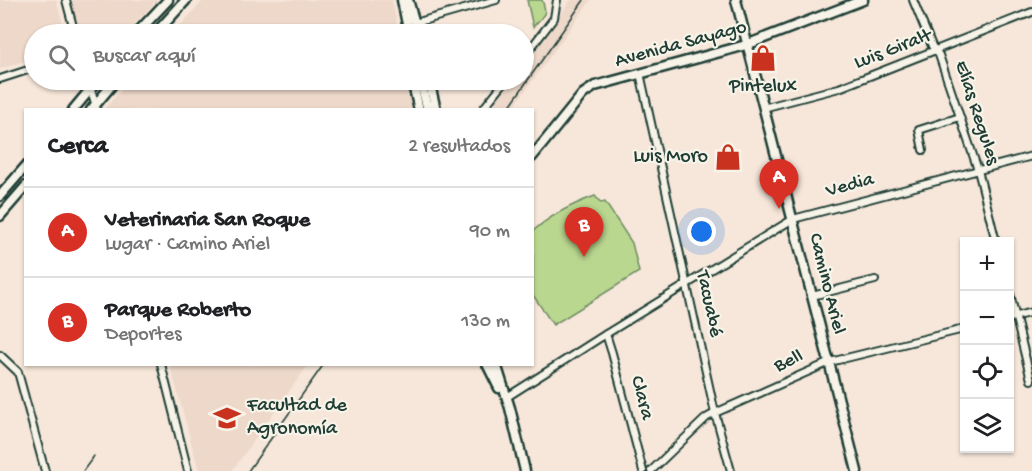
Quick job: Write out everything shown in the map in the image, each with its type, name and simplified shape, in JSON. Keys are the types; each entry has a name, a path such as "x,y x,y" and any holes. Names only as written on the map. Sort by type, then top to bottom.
{"street":[{"path":"66,0 72,24"},
{"path":"145,24 168,0"},
{"path":"164,24 186,0"},
{"path":"402,0 407,24"},
{"path":"408,0 415,23 496,0"},
{"path":"534,43 556,13 558,0"},
{"name":"Camino Ariel","path":"736,0 857,471"},
{"name":"Avenida Sayago","path":"534,155 589,89 600,84 747,45 863,0"},
{"name":"Elías Regules","path":"913,0 939,55 978,170 995,237"},
{"name":"Luis Giralt","path":"763,108 839,88 1032,12"},
{"path":"405,24 406,19"},
{"path":"0,79 24,71"},
{"name":"Tacuabé","path":"640,73 715,413 731,471"},
{"path":"74,108 85,90"},
{"path":"90,90 95,108"},
{"path":"95,108 109,90"},
{"path":"414,90 419,108"},
{"path":"423,90 427,108"},
{"path":"431,90 436,108"},
{"path":"484,108 498,90"},
{"path":"923,150 919,130 960,117"},
{"name":"Vedia","path":"506,395 793,219 1032,156"},
{"path":"0,196 24,168"},
{"path":"0,216 24,188"},
{"path":"812,296 875,279"},
{"path":"1014,316 1032,312"},
{"path":"1014,324 1031,380"},
{"name":"Bell","path":"651,471 706,418 715,413 830,363 960,330"},
{"name":"Clara","path":"606,334 643,471"},
{"path":"0,355 18,372 45,471"},
{"path":"162,366 188,471"},
{"path":"488,366 510,408"},
{"path":"496,366 510,408 525,471"},
{"path":"502,366 506,395"}],"shaded area":[{"path":"0,0 56,0 63,24 24,24 24,61 0,69"},
{"path":"70,0 157,0 134,24 76,24"},
{"path":"204,0 392,0 397,24 181,24"},
{"path":"571,0 591,0 534,79 534,50"},
{"path":"122,90 411,90 415,108 105,108"},
{"path":"503,90 526,90 513,108 497,108 499,106 494,101"},
{"name":"Facultad de Agronomía","path":"171,366 307,366 232,471 199,471"}],"green space":[{"path":"527,0 542,0 544,15 534,26"},
{"path":"595,196 601,203 605,202 632,243 639,272 553,325 534,296 534,230 562,210"}],"railway":[{"path":"534,71 584,0"},
{"path":"508,108 521,90"},
{"path":"248,471 323,366"},
{"path":"83,471 94,456"}],"place":[{"name":"Pintelux","path":"763,58"},
{"name":"Luis Moro","path":"728,157"},
{"name":"Veterinaria San Roque","path":"779,209"},
{"name":"Parque Roberto","path":"584,257"},
{"name":"Facultad de Agronomía","path":"227,418"}]}
